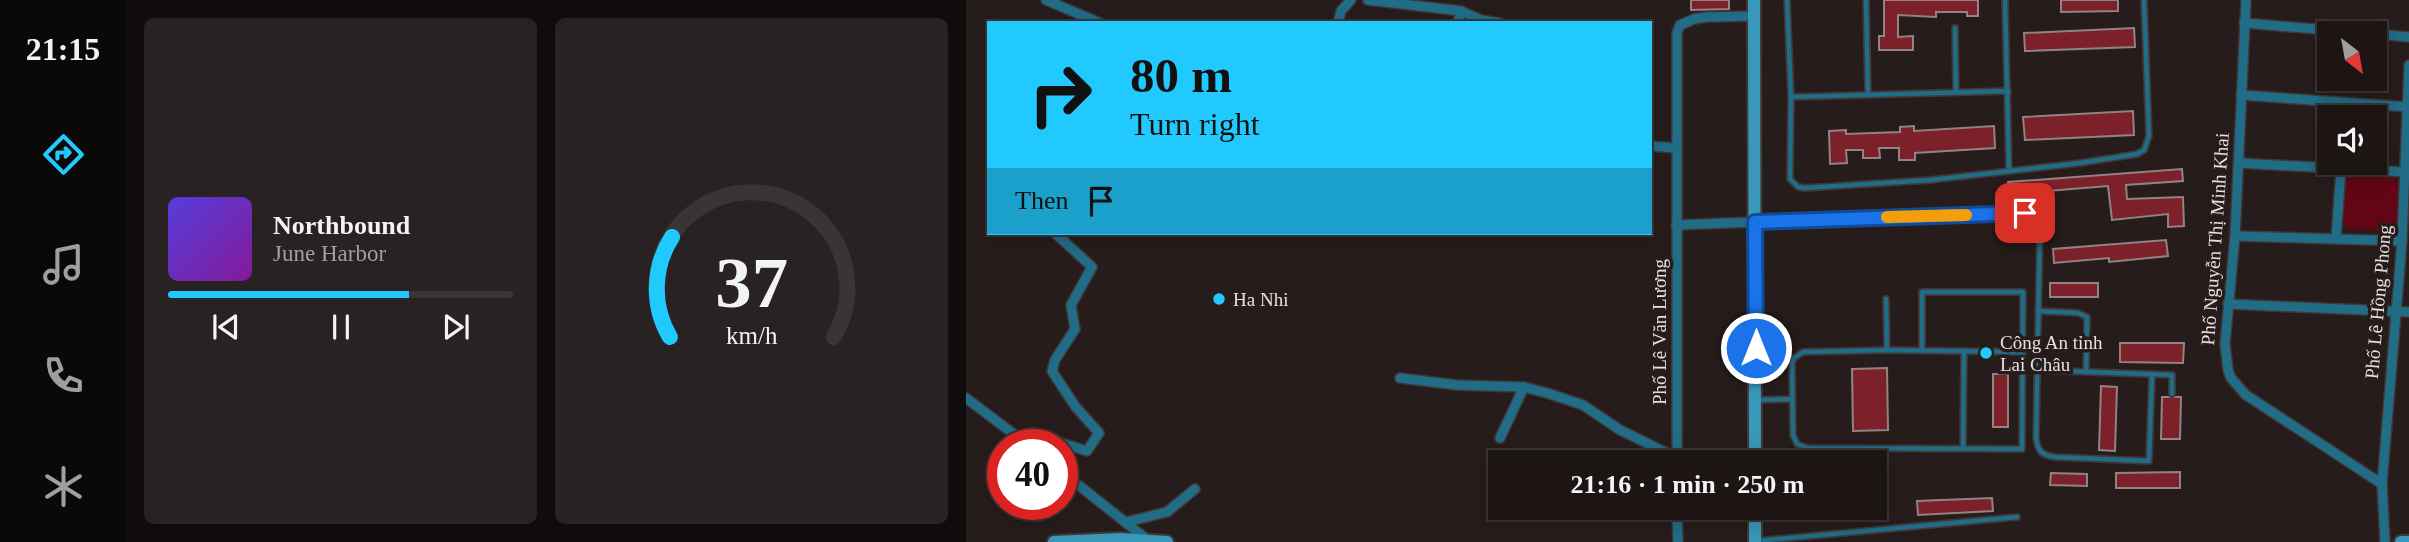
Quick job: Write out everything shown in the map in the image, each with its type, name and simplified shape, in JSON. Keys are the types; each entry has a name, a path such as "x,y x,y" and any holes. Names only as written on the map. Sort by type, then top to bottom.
{"street":[{"path":"1046,0 1095,21"},
{"path":"1338,21 1341,11 1351,0"},
{"path":"1368,0 1461,11 1487,21"},
{"path":"1754,0 1755,450"},
{"name":"Phố Nguyễn Thị Minh Khai","path":"2246,0 2235,236 2225,360 2237,386 2262,406 2382,484"},
{"path":"1458,21 1461,11"},
{"name":"Phố Lê Văn Lương","path":"1677,450 1676,42 1681,25 1694,19 1754,16"},
{"path":"2244,23 2317,29"},
{"path":"2387,35 2409,37"},
{"name":"Phố Lê Hồng Phong","path":"2385,542 2382,484 2402,241 2409,65"},
{"path":"2241,95 2409,107"},
{"path":"1652,146 1676,148"},
{"path":"2239,163 2317,168"},
{"path":"2387,171 2405,172"},
{"path":"2336,238 2341,175"},
{"path":"1675,225 1755,222"},
{"path":"1057,235 1091,267 1071,305 1075,329 1055,360 1052,370 1075,406 1099,433 1087,451 1078,448"},
{"path":"2235,236 2402,241"},
{"path":"2228,304 2409,312"},
{"path":"1400,378 1457,385 1524,387 1576,401 1620,430 1658,450"},
{"path":"1500,438 1524,387"},
{"path":"966,398 1007,429"},
{"path":"1078,484 1149,541"},
{"path":"1126,522 1167,512 1195,489"},
{"path":"1677,520 1678,542"},
{"path":"1755,520 1755,541"},
{"path":"1054,542 1121,539 1167,542"},
{"path":"2401,542 2409,542"}],"lane":[{"path":"1787,0 1791,97 1790,179 1798,187 1930,180 2137,154 2144,150 2148,136 2144,0"},
{"path":"1866,0 1868,94"},
{"path":"2006,0 2009,171"},
{"path":"1955,28 1956,92"},
{"path":"1791,97 2008,91"},
{"path":"1755,222 2031,214 2036,217 2040,227 2036,438 2041,453 2055,457 2149,461 2152,374"},
{"path":"1922,350 1922,292 2023,292 2022,449 1801,447 1794,440 1792,364 1797,354 1811,351 1887,350 2022,352"},
{"path":"1886,299 1887,350"},
{"path":"2038,311 2078,313 2087,317 2086,372"},
{"path":"1963,449 1964,351"},
{"path":"2037,370 2172,375 2172,394"},
{"path":"1755,400 1792,399"},
{"path":"1755,541 2017,517"}],"shaded area":[{"path":"2351,175 2380,175 2392,178 2402,187 2401,206 2393,228 2388,232 2350,229 2343,224 2346,180"}],"building":[{"path":"1691,0 1729,0 1729,9 1691,10"},
{"path":"1884,0 1978,0 1978,16 1967,16 1967,12 1936,12 1936,17 1898,15 1898,37 1913,36 1913,50 1879,50 1879,36 1884,36"},
{"path":"2061,0 2118,0 2118,11 2061,12"},
{"path":"2134,28 2135,47 2025,51 2024,33"},
{"path":"2133,111 2134,135 2025,140 2023,117"},
{"path":"1914,126 1914,131 1994,126 1995,148 1915,153 1915,160 1899,160 1899,148 1879,148 1880,158 1863,158 1863,150 1846,150 1847,163 1830,164 1829,131 1846,130 1846,134 1900,132 1900,127"},
{"path":"2182,169 2183,181 2126,185 2127,199 2183,197 2184,226 2168,227 2168,214 2112,220 2108,186 2009,194 2008,182"},
{"path":"2166,240 2168,256 2109,262 2109,258 2054,263 2053,249"},
{"path":"2050,283 2098,283 2098,297 2050,297"},
{"path":"2120,343 2184,343 2183,363 2120,362"},
{"path":"1887,368 1888,430 1853,431 1852,369"},
{"path":"1993,374 2008,374 2008,427 1993,427"},
{"path":"2101,386 2117,387 2115,451 2099,450"},
{"path":"2162,397 2181,397 2180,439 2161,439"},
{"path":"2180,472 2180,488 2116,488 2116,473"},
{"path":"2051,473 2087,474 2087,486 2050,485"},
{"path":"1992,498 1993,511 1918,515 1917,501"}],"slow traffic":[{"path":"1887,217 1966,215"}],"place":[{"name":"Ha Nhi","path":"1219,299"},
{"name":"Công An tỉnh Lai Châu","path":"1986,353"}],"route":[{"path":"1756,348 1755,222 2025,213"}]}
